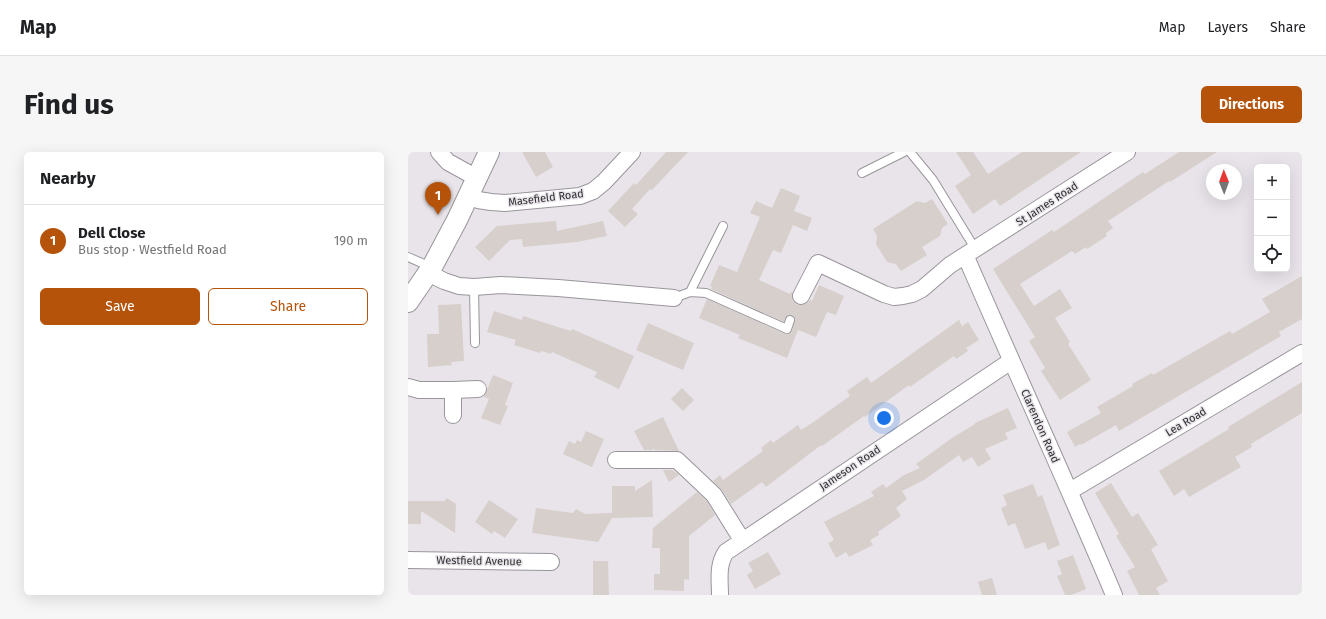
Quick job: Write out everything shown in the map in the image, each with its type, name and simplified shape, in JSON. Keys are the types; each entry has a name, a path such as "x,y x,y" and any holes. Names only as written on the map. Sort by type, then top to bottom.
{"street":[{"name":"Masefield Road","path":"439,152 473,187 478,200 505,203 580,196 593,191 604,182 632,152"},
{"path":"408,302 430,270 473,187 489,152"},
{"name":"St James Road","path":"801,296 818,263 884,294 894,297 912,294 922,289 950,265 1128,152"},
{"name":"Clarendon Road","path":"971,253 1011,361 1070,491 1114,595"},
{"path":"430,270 444,281 459,286 474,287 501,285 551,287 674,298"},
{"name":"Lea Road","path":"1070,491 1302,353"},
{"name":"Jameson Road","path":"720,595 720,566 722,558 726,552 1011,361"},
{"path":"408,387 419,390 478,389"},
{"path":"453,390 453,415"},
{"path":"616,460 677,460 714,495 742,540"},
{"name":"Westfield Avenue","path":"408,560 550,562"}],"lane":[{"path":"862,173 904,152"},
{"path":"910,152 933,180 971,253"},
{"path":"690,292 723,226"},
{"path":"408,258 430,270"},
{"path":"474,287 475,343"},
{"path":"674,298 690,292 706,293 787,329 790,320"}],"building":[{"path":"522,152 545,152 553,167 536,177"},
{"path":"666,152 688,152 632,209 638,214 625,227 608,211 634,183 636,185"},
{"path":"956,152 973,152 988,174 1022,152 1081,152 1000,206 995,199 973,214 955,186 971,175"},
{"path":"1179,152 1217,152 1108,221 1113,228 1106,233 1107,236 1087,249 1086,247 1075,254 1072,251 1020,284 1034,306 1060,289 1072,308 1055,318 1070,342 1068,344 1091,380 1060,400 1041,371 1045,368 1029,341 1035,337 993,269 1052,230 1054,232 1143,172 1145,174"},
{"path":"781,188 800,196 794,211 812,218 807,231 793,225 781,253 773,250 759,280 790,294 792,292 793,301 797,305 806,304 810,300 812,301 819,285 844,296 836,315 827,312 816,337 798,330 787,358 738,338 740,335 699,318 707,299 785,334 792,331 795,319 792,315 787,316 784,322 711,289 712,287 710,286 719,265 737,272 760,217 750,213 756,201 772,208"},
{"path":"932,199 948,224 942,228 940,236 922,247 927,255 901,271 896,264 887,262 876,244 877,236 873,229 917,201 925,203"},
{"path":"556,221 557,231 603,221 607,236 577,242 523,247 522,239 510,240 489,261 475,247 497,226"},
{"path":"1302,276 1302,319 1279,332 1281,336 1119,431 1116,425 1075,447 1067,432 1101,413 1097,407 1152,373 1153,375 1230,331 1232,334 1270,312 1262,299"},
{"path":"461,304 464,361 451,362 452,365 428,367 427,334 439,334 438,305"},
{"path":"494,311 522,320 523,316 571,331 572,329 634,356 619,389 594,377 597,372 552,352 551,354 541,351 540,353 514,345 516,340 487,332"},
{"path":"959,320 962,326 968,322 979,340 966,348 968,351 956,359 954,356 910,387 909,385 865,417 864,416 822,446 821,445 766,487 762,482 731,504 722,490 713,481 720,475 723,480 763,451 761,448 771,440 773,443 798,425 801,430 812,423 850,396 847,391 867,377 871,383"},
{"path":"648,323 694,343 683,370 636,350"},
{"path":"493,375 513,383 505,405 508,406 500,425 481,418 489,399 484,397"},
{"path":"1302,382 1302,413 1251,444 1252,447 1235,457 1241,467 1189,497 1184,489 1174,496 1159,471 1229,429 1228,427"},
{"path":"682,388 694,400 683,411 671,399"},
{"path":"1008,408 1017,428 1005,433 1008,439 985,449 991,459 978,467 972,457 963,462 959,455 924,480 902,491 907,499 896,508 901,516 878,532 879,535 870,540 873,545 849,557 846,552 836,558 828,543 834,540 824,522 874,496 871,492 883,484 886,488 904,475 920,468 916,464 952,438 975,423"},
{"path":"663,417 679,451 654,449 644,450 634,431"},
{"path":"586,431 604,439 592,467 563,454 569,441 575,444 577,440 581,442"},
{"path":"663,470 673,470 679,475 669,482"},
{"path":"652,480 653,517 612,518 598,542 532,533 536,508 573,513 576,509 585,514 612,513 612,486 635,486 635,491"},
{"path":"1111,483 1132,517 1138,513 1158,545 1151,549 1168,581 1156,588 1160,595 1139,595 1127,571 1135,567 1116,536 1119,534 1095,493"},
{"path":"1033,484 1038,497 1042,495 1060,545 1048,550 1045,542 1025,549 1015,523 1008,526 1001,508 1007,505 1003,495"},
{"path":"697,492 707,501 715,515 689,536 689,580 684,579 684,591 654,590 654,574 660,574 660,548 652,548 653,528"},
{"path":"447,498 456,504 455,533 421,511 421,524 408,524 408,501 445,501"},
{"path":"489,500 518,519 505,538 494,531 492,534 475,522"},
{"path":"768,552 781,574 755,589 747,575 753,571 748,563"},
{"path":"1073,555 1086,589 1071,595 1065,595 1057,576 1062,574 1057,561"},
{"path":"593,561 608,561 609,595 593,595"},
{"path":"992,578 997,595 982,595 978,582"}],"place":[{"name":"Dell Close","path":"438,215"}]}
